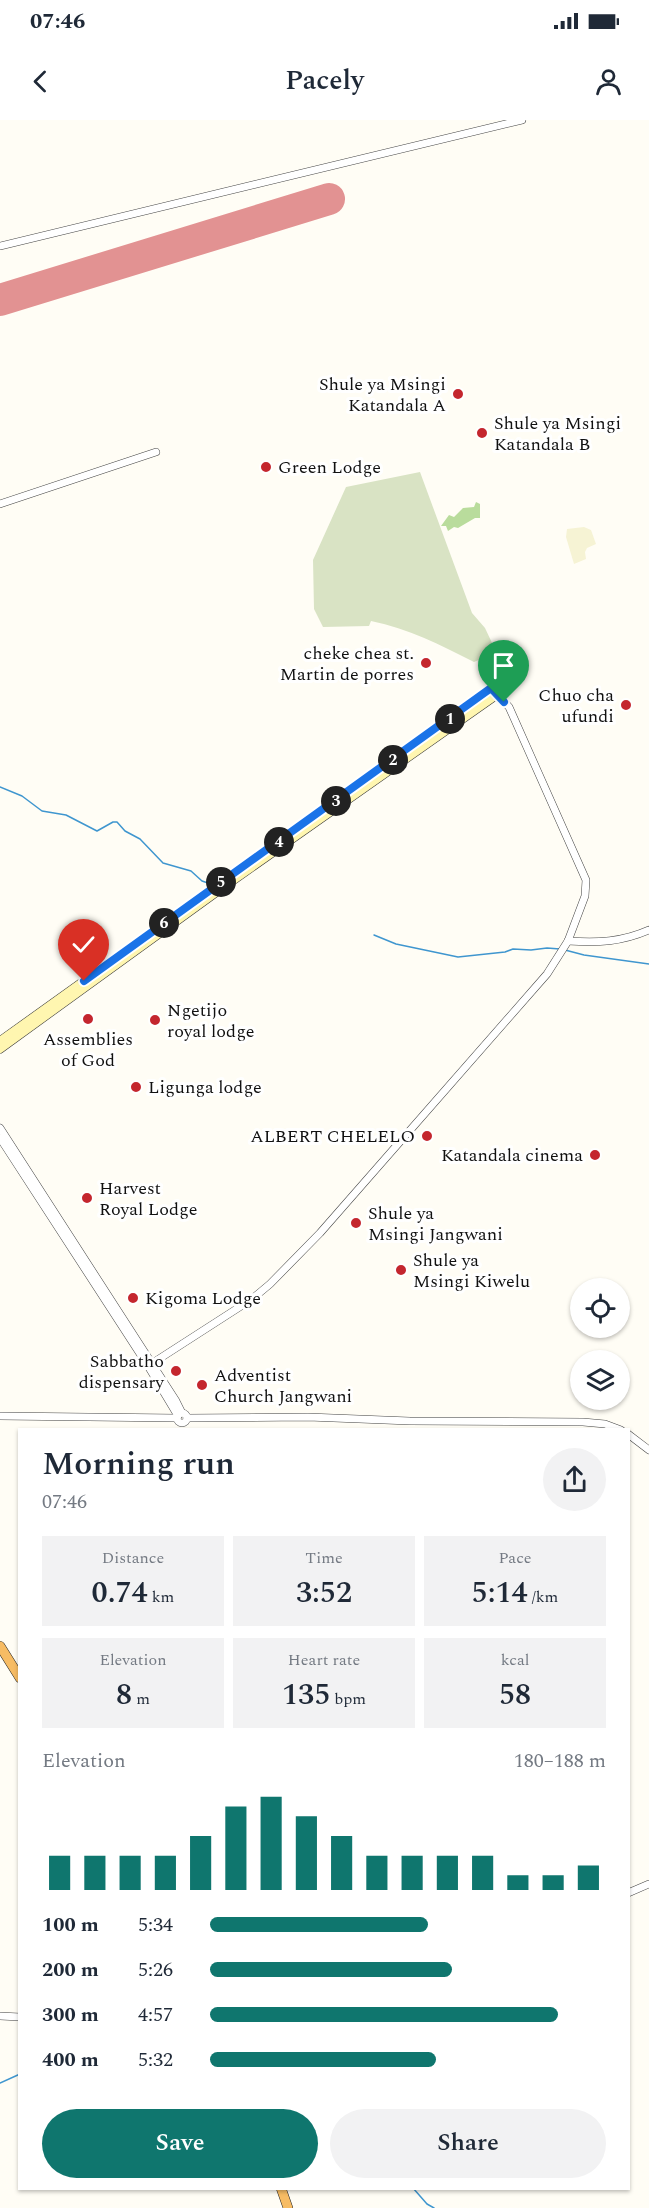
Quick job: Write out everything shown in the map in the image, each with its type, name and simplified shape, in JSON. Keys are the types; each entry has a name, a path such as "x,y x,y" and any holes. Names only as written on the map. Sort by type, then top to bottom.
{"highway":[{"path":"0,1646 3,1657 18,1676"},
{"path":"282,2190 288,2208"}],"main road":[{"path":"0,1041 495,691"},
{"path":"0,1049 495,691"}],"street":[{"path":"0,246 522,120"},
{"path":"0,504 156,452"},
{"path":"150,1365 252,1299 270,1284 320,1233 523,1002 565,947 585,896 586,880 508,707 495,691"},
{"path":"565,947 611,942 633,937 649,930"},
{"path":"0,1128 150,1365 182,1420"},
{"path":"0,1138 150,1365"},
{"path":"0,1416 182,1420 308,1417 411,1421 583,1422 612,1425 617,1428"},
{"path":"630,1436 649,1450"},
{"path":"630,1892 649,1884"},
{"path":"0,2016 18,2017"}],"shaded area":[{"path":"584,527 591,530 596,544 587,548 586,559 574,564 566,537 567,529"}],"green space":[{"path":"420,472 472,613 485,628 493,645 487,648 490,655 474,662 436,643 385,624 371,621 369,626 323,627 314,609 313,560 346,487"},
{"path":"476,502 480,504 480,518 475,518 448,531 446,526 441,526 449,515 454,517 463,508 474,507"}],"waterway":[{"path":"0,787 22,796 42,811 66,815 97,831 117,822 125,831 140,839 163,863 191,871 202,881 211,884"},
{"path":"374,935 396,944 458,957 505,952 513,949 560,949"},
{"path":"565,950 584,955 649,964"},
{"path":"0,2083 18,2075"},
{"path":"415,2190 427,2204 434,2208"}],"runway":[{"path":"0,300 329,199"}],"place":[{"name":"Shule ya Msingi Katandala A","path":"458,394"},
{"name":"Shule ya Msingi Katandala B","path":"482,433"},
{"name":"Green Lodge","path":"266,467"},
{"name":"cheke chea st. Martin de porres","path":"426,663"},
{"name":"Chuo cha ufundi","path":"626,705"},
{"name":"Assemblies of God","path":"88,1019"},
{"name":"Ngetijo royal lodge","path":"155,1020"},
{"name":"Ligunga lodge","path":"136,1087"},
{"name":"ALBERT CHELELO","path":"427,1136"},
{"name":"Katandala cinema","path":"595,1155"},
{"name":"Harvest Royal Lodge","path":"87,1198"},
{"name":"Shule ya Msingi Jangwani","path":"356,1223"},
{"name":"Shule ya Msingi Kiwelu","path":"401,1270"},
{"name":"Kigoma Lodge","path":"133,1298"},
{"name":"Sabbatho dispensary","path":"176,1371"},
{"name":"Adventist Church Jangwani","path":"202,1385"}],"route":[{"path":"84,981 491,688 504,702"}]}
